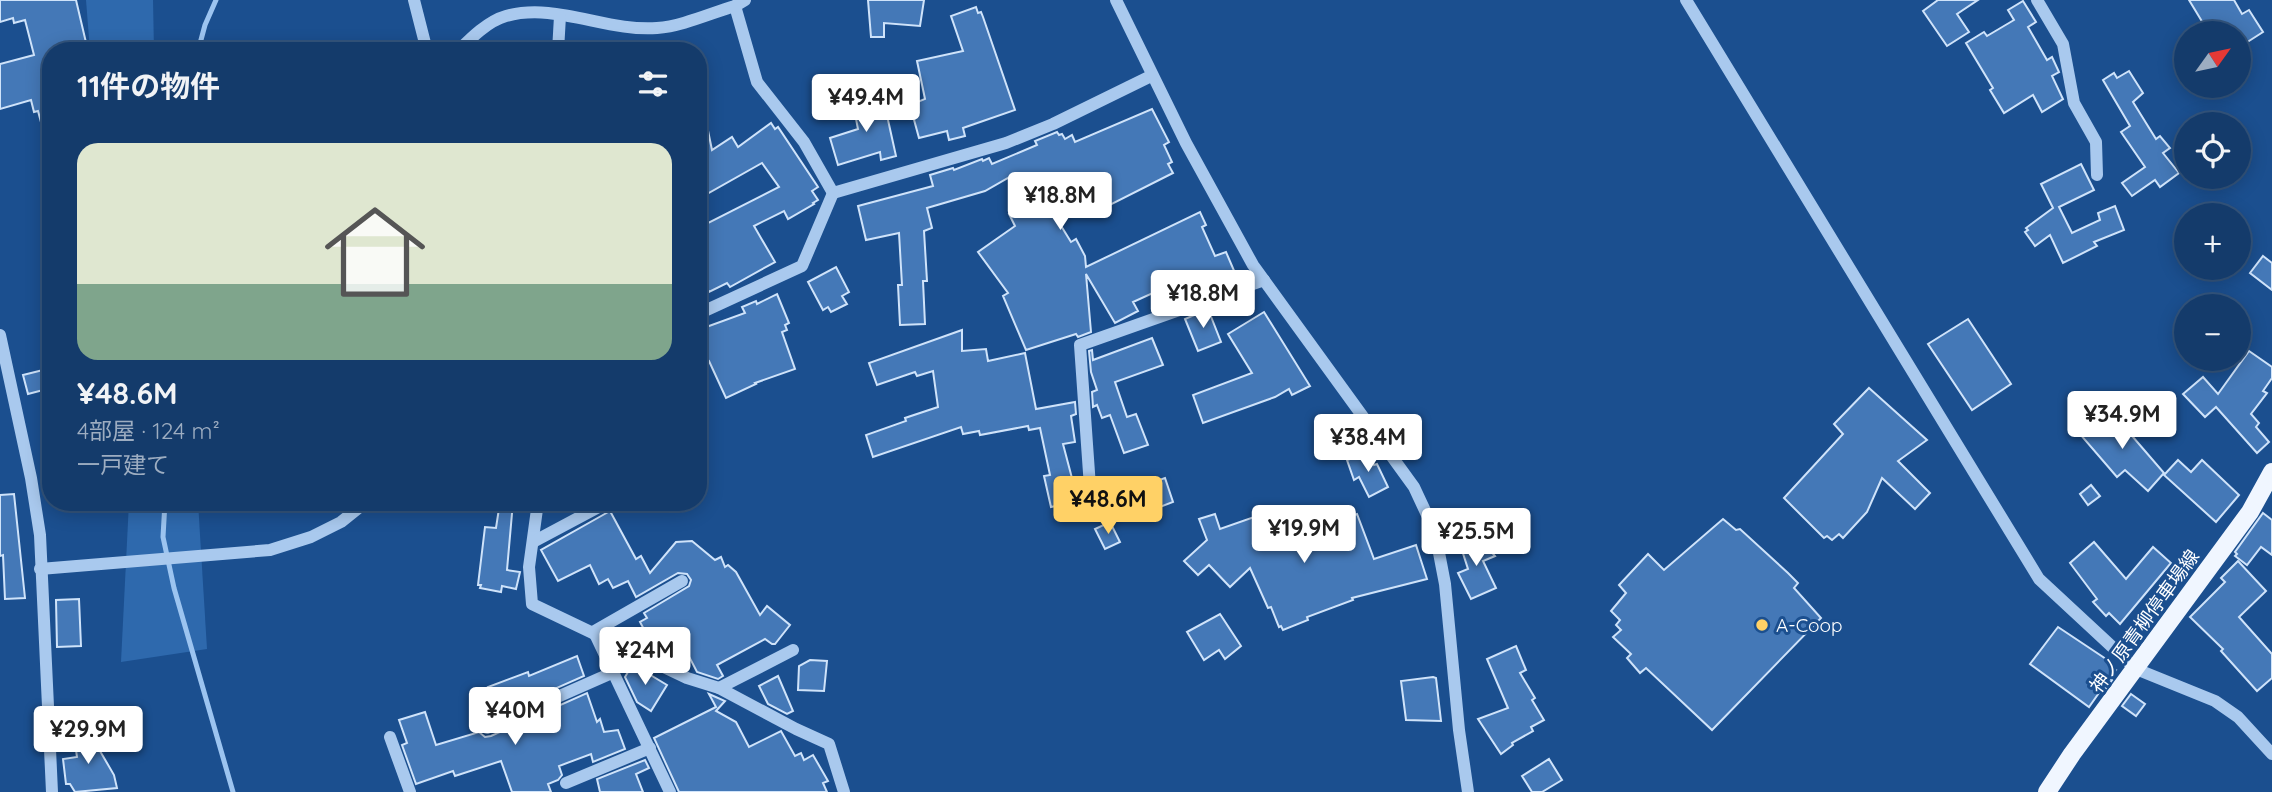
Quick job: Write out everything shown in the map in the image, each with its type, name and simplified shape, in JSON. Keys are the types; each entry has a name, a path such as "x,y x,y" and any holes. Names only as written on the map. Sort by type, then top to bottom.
{"main road":[{"name":"神ノ原青柳停車場線","path":"2050,791 2072,754 2250,512 2272,472"}],"street":[{"path":"414,0 425,42"},
{"path":"1116,0 1151,76 1253,265 1414,487 1435,532 1446,584 1459,730 1468,792"},
{"path":"1686,0 2039,579 2136,669 2215,701 2238,717 2272,754"},
{"path":"2037,0 2063,44 2074,103 2096,142 2097,175"},
{"path":"466,42 504,16 533,12 598,23 658,28 740,3 757,82 804,142 833,193"},
{"path":"559,42 560,16"},
{"path":"833,193 1006,143 1053,124 1151,76"},
{"path":"707,310 802,267 833,193"},
{"path":"1090,487 1080,345 1264,280"},
{"path":"0,335 31,478 40,535 52,792"},
{"path":"40,569 257,552 311,537 341,522 355,511"},
{"path":"537,511 529,567 532,604 687,678 719,688 829,744 844,792"},
{"path":"533,542 591,511"},
{"path":"593,632 682,581"},
{"path":"593,632 670,792"},
{"path":"719,688 793,650"},
{"path":"488,729 614,672"},
{"path":"390,737 410,792"},
{"path":"566,783 650,748"}],"shaded area":[{"path":"86,0 153,0 154,42 89,42"},
{"path":"129,511 199,511 207,649 121,662"}],"building":[{"path":"0,0 76,0 86,42 42,42 42,126 38,111 34,112 31,100 0,109 0,64 34,55 25,20 14,23 13,18 0,22"},
{"path":"868,0 924,0 920,26 884,23 884,37 871,37"},
{"path":"1938,0 1978,0 1957,14 1969,32 1947,46 1923,11"},
{"path":"2189,0 2234,0 2242,14 2249,10 2263,32 2251,40 2251,21 2202,21"},
{"path":"2023,1 2036,22 2028,27 2047,60 2052,57 2059,72 2052,76 2063,99 2042,112 2033,95 2004,113 1990,90 1993,88 1966,43 1984,32 1987,36 2014,20 2008,10"},
{"path":"976,7 983,17 1015,110 963,128 965,136 949,140 947,131 919,138 910,105 925,99 917,61 963,51 951,16"},
{"path":"2129,71 2143,93 2133,102 2156,139 2160,136 2170,148 2163,153 2174,167 2174,177 2160,187 2155,180 2132,196 2122,183 2145,167 2121,132 2130,126 2103,80 2114,73 2117,78"},
{"path":"873,88 880,112 886,111 896,156 881,160 880,152 838,165 830,138 858,129 856,119 866,118 858,92"},
{"path":"1152,109 1169,142 1164,145 1172,162 1168,164 1173,173 1090,215 1083,200 1055,216 1071,242 1076,239 1085,256 1086,267 1200,212 1206,225 1202,227 1215,256 1226,252 1238,280 1188,298 1184,288 1169,293 1166,287 1133,302 1138,311 1115,323 1086,274 1091,332 1026,350 1003,296 1008,293 978,252 1015,226 1009,214 1028,203 1015,174 985,191 927,208 932,228 924,231 927,281 923,281 925,324 900,325 898,285 902,285 899,233 866,240 858,206 933,186 930,175 953,168 954,170 982,159 983,161 989,158 992,164 1037,145 1035,141 1057,132 1065,139 1072,135 1075,142"},
{"path":"771,123 775,129 778,127 818,187 812,191 818,200 814,204 788,219 784,211 754,226 775,262 730,287 727,283 709,292 707,223 779,187 762,163 707,194 707,126 712,150 732,137 738,147"},
{"path":"2081,164 2094,190 2059,207 2072,233 2100,220 2098,213 2115,206 2124,230 2094,242 2097,246 2063,263 2050,235 2035,246 2025,232 2028,230 2026,228 2053,208 2041,184"},
{"path":"2263,256 2272,263 2272,290 2251,274"},
{"path":"836,267 849,292 842,296 847,304 831,312 828,307 823,310 808,282"},
{"path":"777,294 789,323 785,325 787,330 782,332 795,369 755,383 726,398 707,362 707,327 745,313 742,307 756,301 757,304"},
{"path":"1208,309 1221,342 1198,351 1185,319"},
{"path":"1264,312 1310,386 1292,395 1289,389 1275,397 1203,423 1193,395 1252,373 1228,334"},
{"path":"1968,319 2011,384 1972,410 1928,344"},
{"path":"962,330 962,351 986,349 988,361 1025,353 1036,409 1075,402 1076,414 1071,416 1075,442 1063,444 1078,501 1051,507 1044,476 1050,475 1040,428 1029,430 1028,426 980,435 979,431 963,434 961,427 873,457 866,435 938,407 933,371 917,376 915,372 877,385 869,363"},
{"path":"1152,338 1163,365 1115,382 1127,417 1136,414 1148,445 1124,453 1110,415 1102,418 1097,405 1093,407 1092,392 1097,390 1091,372 1089,351 1092,350 1093,360"},
{"path":"2251,352 2272,367 2272,378 2263,391 2267,393 2251,414 2259,423 2256,427 2269,442 2257,453 2216,407 2205,417 2183,394 2203,377 2218,394 2235,371 2251,371"},
{"path":"42,370 42,390 28,394 23,375"},
{"path":"1869,388 1927,440 1898,461 1930,493 1915,509 1882,478 1867,512 1843,538 1839,534 1832,540 1827,536 1824,538 1784,498 1843,434 1834,424"},
{"path":"2114,415 2164,473 2148,491 2125,470 2117,477 2079,433 2099,417 2104,423"},
{"path":"1369,452 1388,487 1369,497 1359,477 1354,480 1347,460"},
{"path":"2178,460 2191,472 2202,460 2239,495 2216,522 2164,475"},
{"path":"1165,478 1173,502 1152,510 1142,486"},
{"path":"2091,485 2100,496 2088,505 2080,494"},
{"path":"14,494 25,598 5,599 3,555 0,556 0,495"},
{"path":"499,511 512,511 507,570 520,572 516,589 502,586 501,592 480,588 481,585 478,585 485,527 496,528"},
{"path":"610,511 636,559 641,556 650,573 676,542 692,541 715,560 721,557 725,567 728,565 736,572 760,615 767,606 790,625 775,644 765,639 717,665 723,676 718,679 697,672 679,637 655,650 640,622 647,618 644,613 689,586 691,580 687,574 678,573 636,597 628,581 613,588 608,579 599,584 590,565 558,581 541,550"},
{"path":"2263,513 2272,520 2272,555 2261,547 2247,565 2235,556 2235,552"},
{"path":"1215,514 1220,529 1257,516 1266,544 1357,514 1374,559 1416,545 1427,579 1352,598 1353,600 1307,617 1308,620 1283,630 1279,627 1271,607 1268,608 1250,568 1230,587 1209,565 1198,575 1184,561 1207,540 1199,519"},
{"path":"1723,519 1736,530 1740,529 1798,583 1794,588 1821,618 1712,730 1646,668 1640,673 1627,658 1631,654 1613,637 1621,630 1616,625 1620,620 1611,611 1626,593 1619,585 1648,554 1664,570"},
{"path":"1110,522 1120,542 1105,549 1095,529"},
{"path":"1478,536 1495,556 1483,561 1496,588 1471,599 1458,573 1468,569 1460,544"},
{"path":"2094,542 2126,579 2153,547 2171,563 2120,624 2109,613 2106,616 2093,602 2097,599 2070,563"},
{"path":"2238,561 2266,591 2239,617 2272,654 2272,678 2257,691 2221,651 2223,649 2190,617 2225,582 2221,578"},
{"path":"79,599 81,646 57,647 56,600"},
{"path":"1220,614 1241,646 1225,659 1219,650 1204,660 1187,632"},
{"path":"2058,627 2112,663 2110,666 2116,670 2110,678 2112,680 2089,707 2030,664"},
{"path":"1516,646 1526,670 1520,673 1544,720 1531,727 1533,731 1512,743 1513,745 1501,754 1478,719 1508,708 1487,659"},
{"path":"577,656 584,676 491,717 486,703 490,702 485,691 488,687 528,672 529,676"},
{"path":"810,660 827,661 824,691 798,690 799,666"},
{"path":"631,667 637,667 667,685 651,711 637,702 625,677"},
{"path":"778,676 793,711 787,714 768,704 759,686"},
{"path":"1436,678 1441,721 1406,720 1401,681"},
{"path":"587,693 597,722 600,719 604,732 618,730 625,749 593,762 591,754 559,766 562,775 548,784 551,792 512,792 501,761 455,776 453,771 416,784 402,745 407,743 399,720 425,712 436,745 479,732 485,737 491,736"},
{"path":"709,694 725,701 716,711 736,722 749,747 781,731 795,756 801,753 804,760 813,755 828,781 823,783 827,792 679,792 654,738 716,707"},
{"path":"2131,694 2145,704 2136,716 2122,706"},
{"path":"86,727 114,775 117,788 75,792 70,784 66,784 63,759 77,757 73,729"},
{"path":"1549,759 1562,780 1542,792 1532,792 1522,776"},
{"path":"645,760 649,768 636,774 643,792 600,792 597,779"}],"waterway":[{"path":"200,42 216,0"},
{"path":"164,511 163,537 174,588 233,792"}],"place":[{"name":"A-Coop","path":"1762,625"}]}
